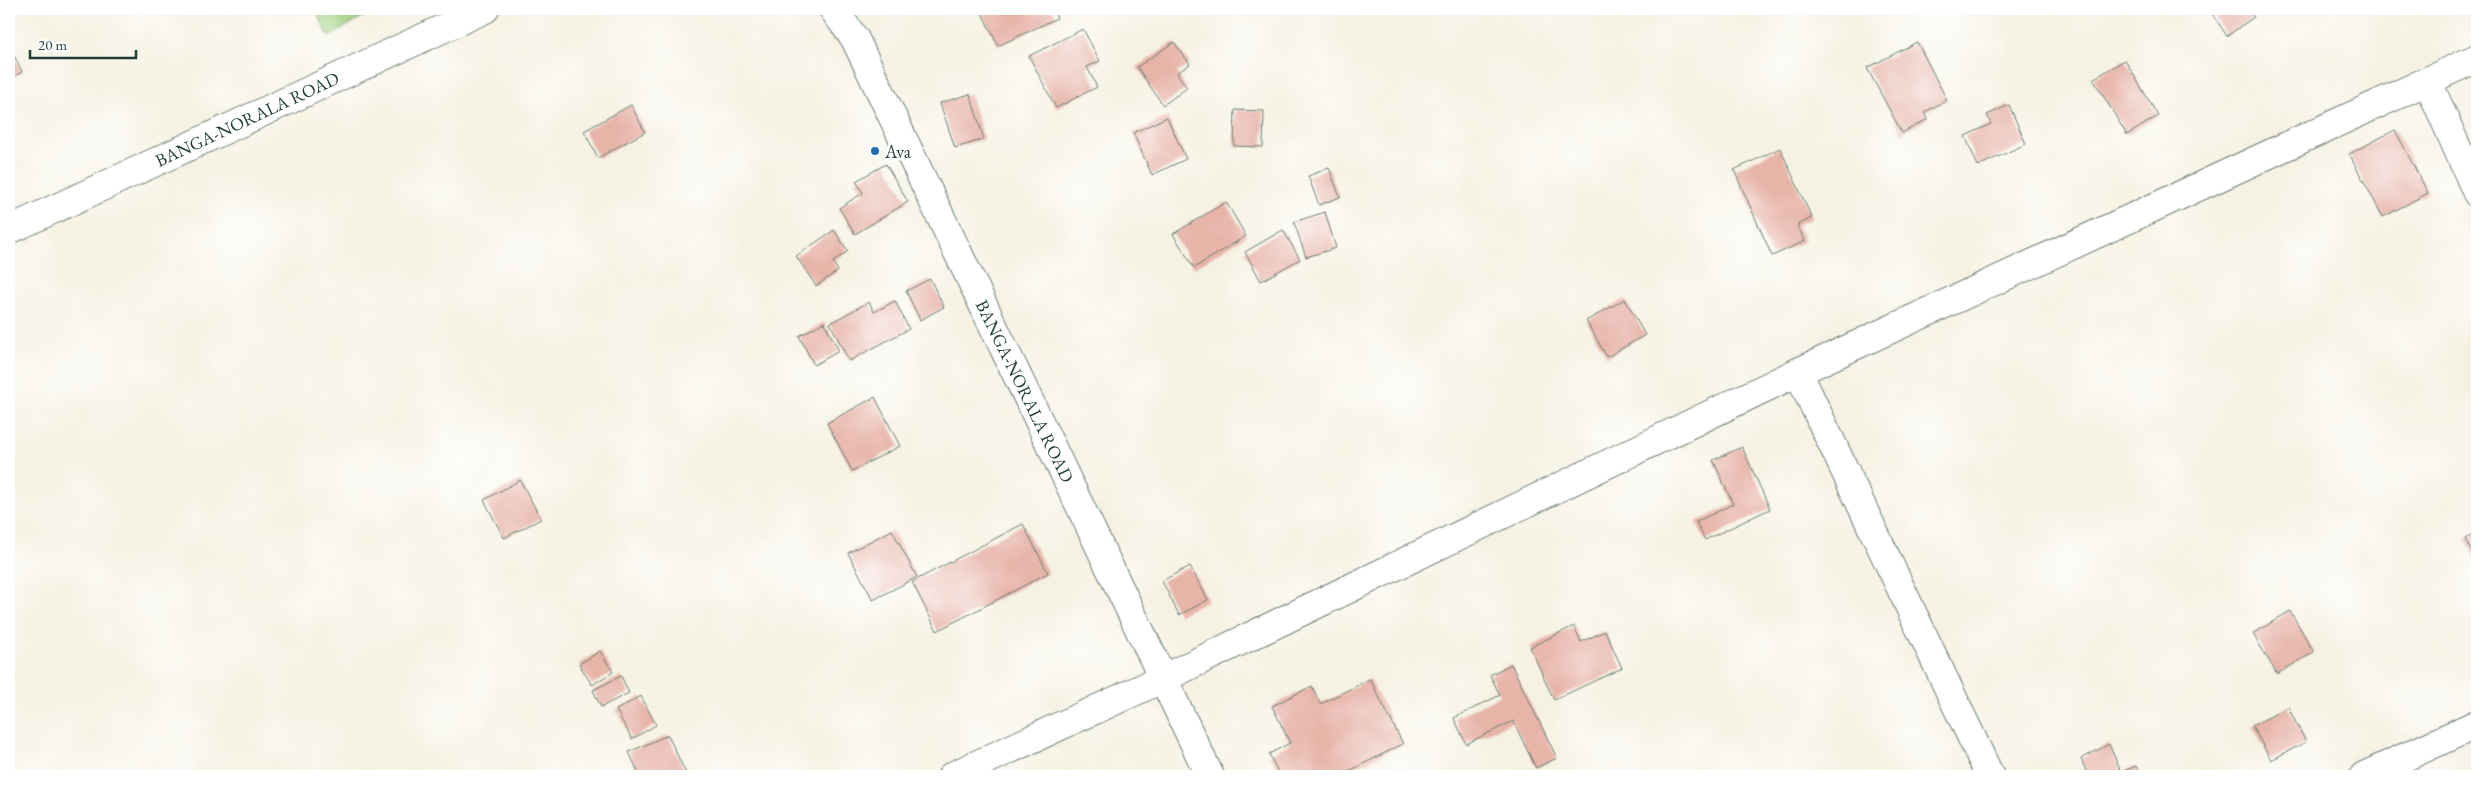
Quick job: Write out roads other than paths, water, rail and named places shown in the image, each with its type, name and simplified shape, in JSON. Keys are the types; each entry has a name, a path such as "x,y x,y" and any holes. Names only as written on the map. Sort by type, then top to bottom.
{"street":[{"name":"BANGA-NORALA ROAD","path":"9,230 485,9"},
{"name":"BANGA-NORALA ROAD","path":"832,9 855,40 1210,776"},
{"path":"952,776 1164,678 1798,372 2477,58"},
{"path":"2428,82 2477,193"},
{"path":"1798,372 1990,776"},
{"path":"2364,776 2477,724"}],"place":[{"name":"Ava","path":"875,151"}]}
